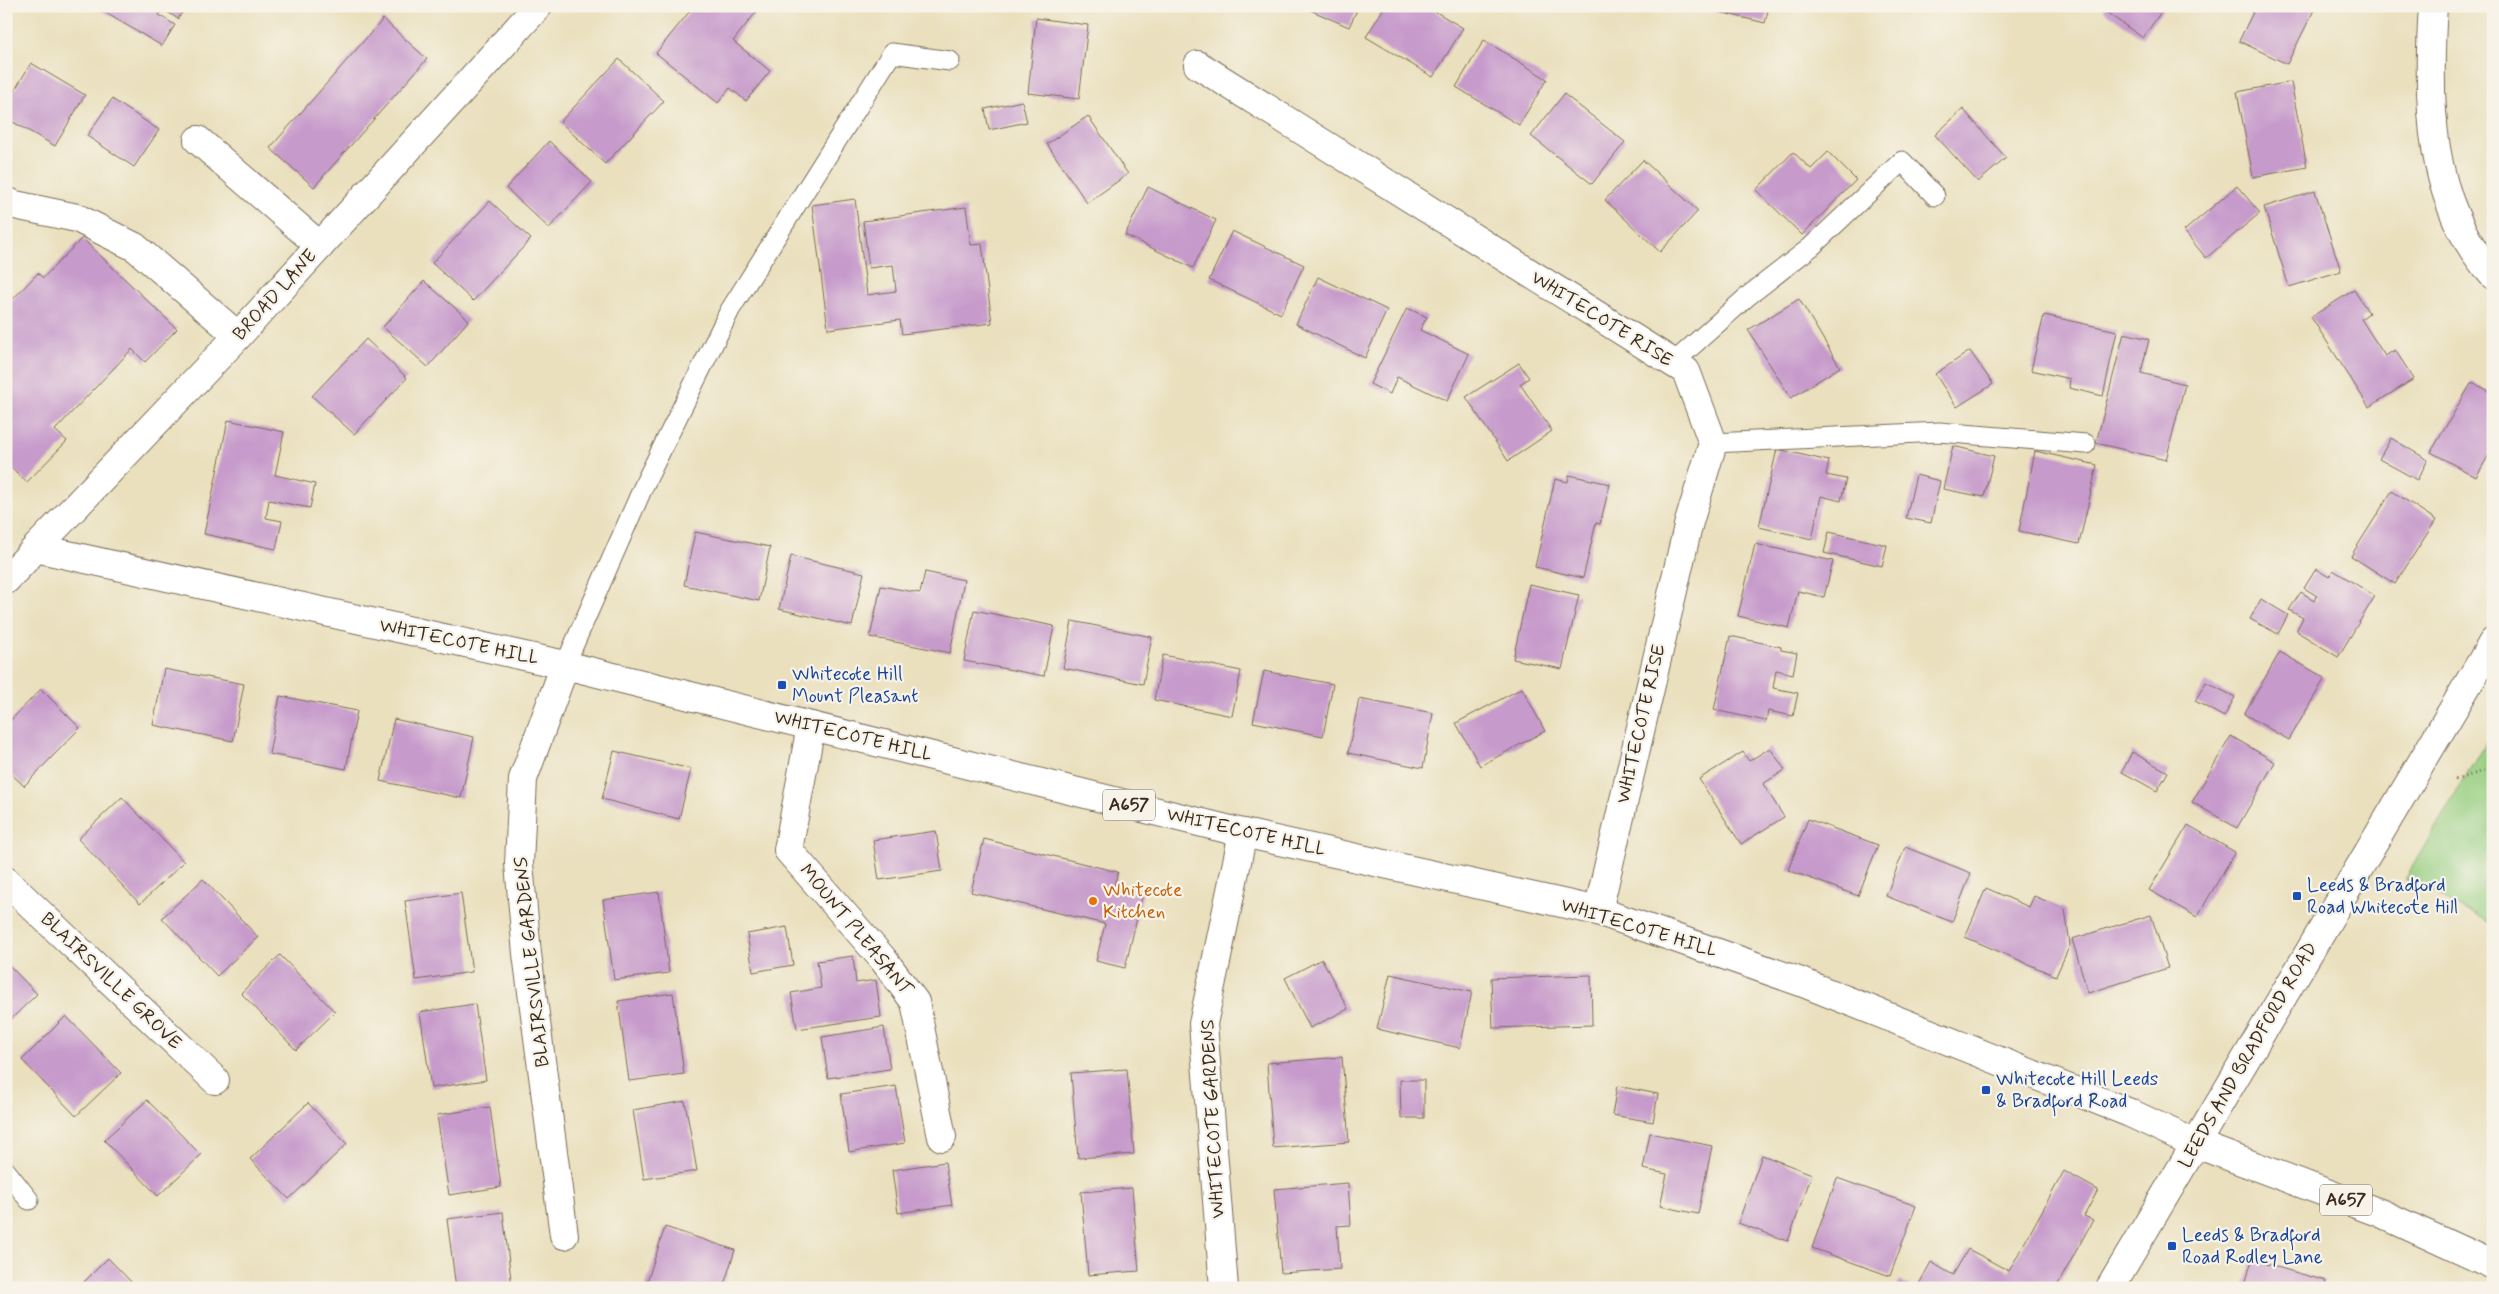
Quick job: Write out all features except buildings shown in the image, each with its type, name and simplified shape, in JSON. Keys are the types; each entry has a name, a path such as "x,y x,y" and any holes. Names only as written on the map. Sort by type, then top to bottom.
{"street":[{"name":"BROAD LANE","path":"6,580 238,336 538,6"},
{"path":"2434,6 2430,106 2438,160 2448,198 2462,236 2493,275"},
{"name":"WHITECOTE RISE","path":"1198,64 1686,371 1713,443 1688,522 1598,911"},
{"path":"198,140 320,246"},
{"path":"6,201 15,206 77,218 134,247 238,336"},
{"name":"WHITECOTE HILL","path":"36,548 565,665 1242,833 1598,911 1801,982 2130,1113 2196,1144"},
{"name":"LEEDS AND BRADFORD ROAD","path":"2110,1288 2287,986 2493,642"},
{"name":"BLAIRSVILLE GARDENS","path":"564,1235 527,954 519,864 523,779 565,665"},
{"name":"MOUNT PLEASANT","path":"811,726 788,850 883,959 915,1002 942,1137"},
{"name":"WHITECOTE GARDENS","path":"1224,1288 1203,1024 1242,833"},
{"name":"BLAIRSVILLE GROVE","path":"6,881 215,1080"},
{"name":"A657","path":"2196,1144 2380,1213 2493,1265"}],"lane":[{"path":"565,665 645,483 730,310 892,53 950,61"},
{"path":"1673,363 1748,296 1810,247 1902,161 1935,196"},
{"path":"1713,443 1939,432 2086,444"},
{"path":"6,1172 29,1200"}],"green space":[{"path":"2493,730 2493,924 2405,879"}],"place":[{"name":"Whitecote Hill Mount Pleasant","path":"782,685"},
{"name":"Leeds & Bradford Road Whitecote Hill","path":"2297,896"},
{"name":"Whitecote Kitchen","path":"1093,901"},
{"name":"Whitecote Hill Leeds & Bradford Road","path":"1986,1090"},
{"name":"Leeds & Bradford Road Rodley Lane","path":"2172,1246"}]}
